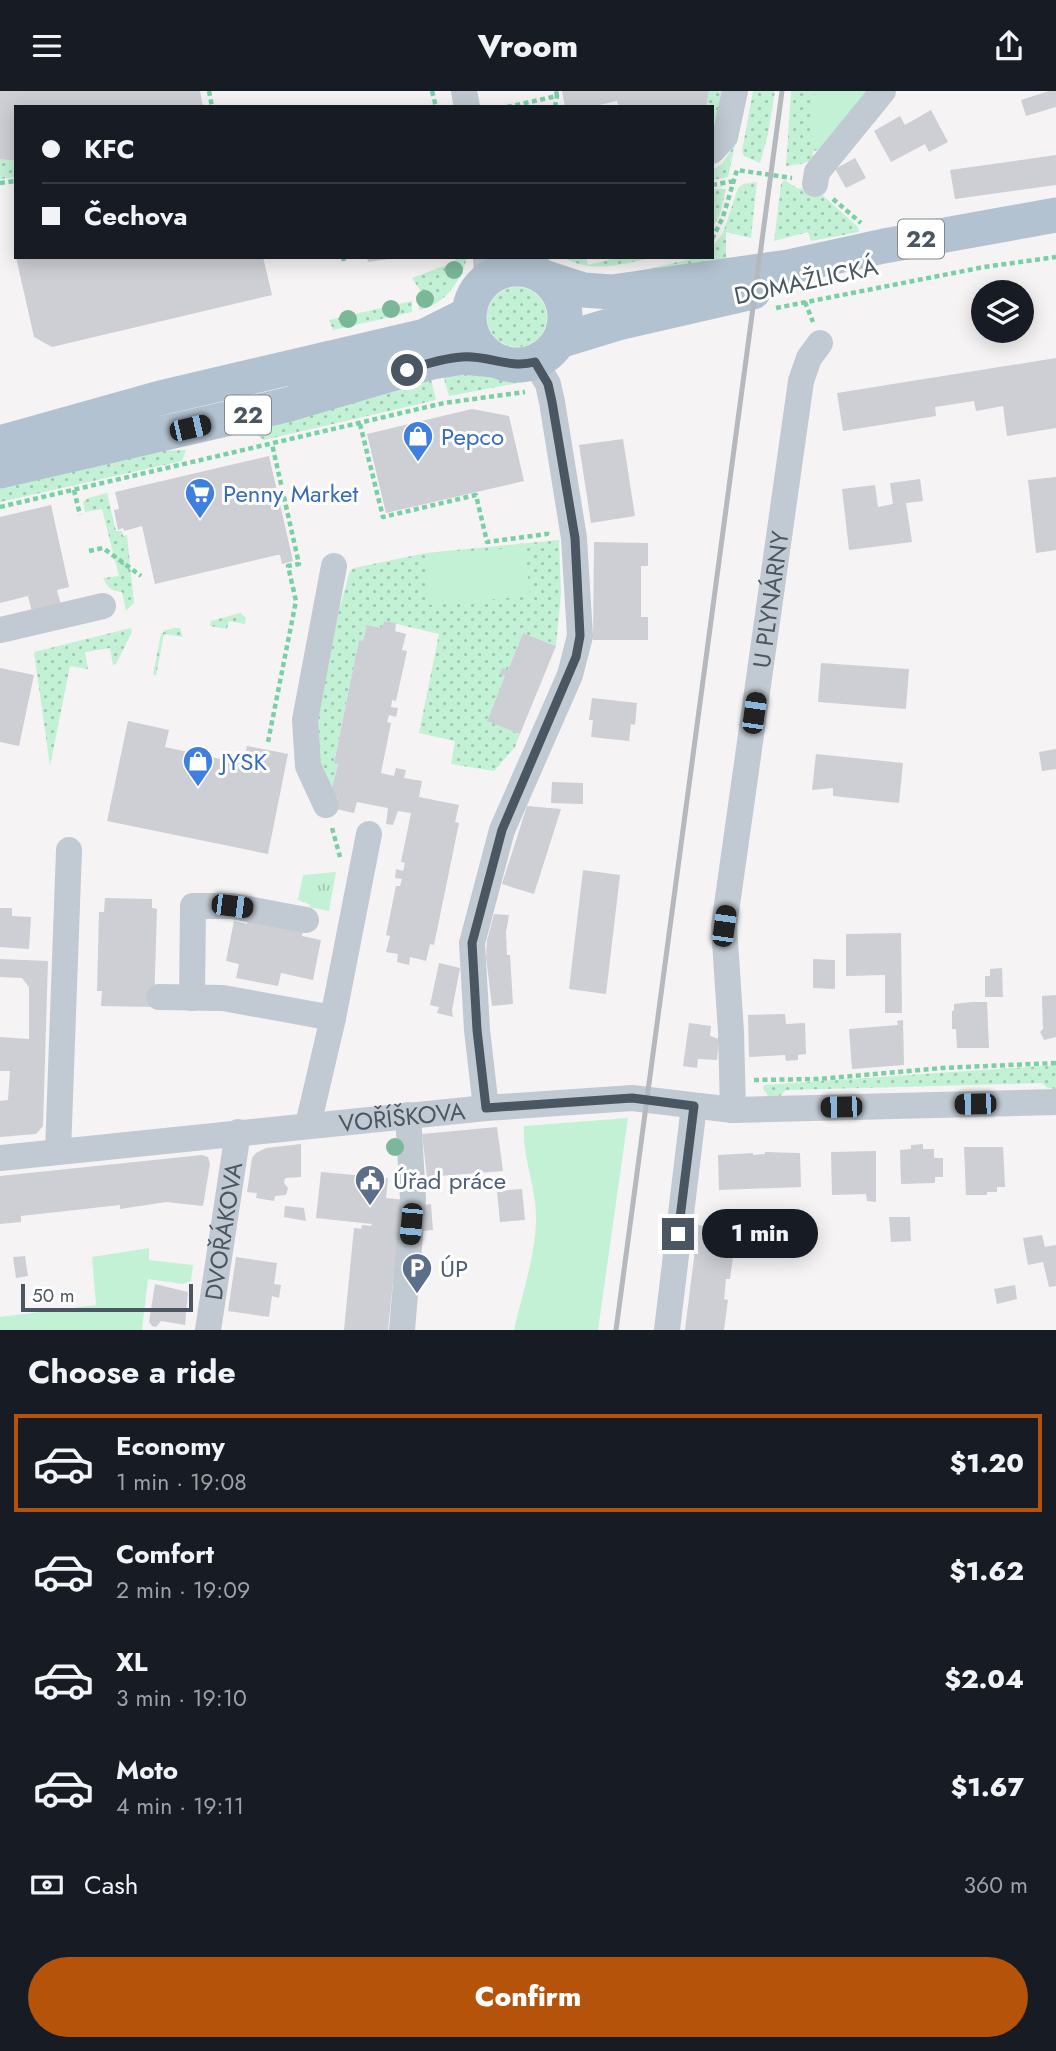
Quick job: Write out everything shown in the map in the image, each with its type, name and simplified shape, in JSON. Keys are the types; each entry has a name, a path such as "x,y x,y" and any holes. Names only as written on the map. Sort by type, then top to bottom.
{"main road":[{"name":"DOMAŽLICKÁ","path":"529,268 583,291 612,292 788,267 884,246 1056,215"},
{"name":"DOMAŽLICKÁ","path":"539,365 618,323 871,266 1056,235"},
{"path":"494,360 474,340 469,314 472,300 487,268 529,268 554,286 565,313 565,327 539,365"},
{"name":"22","path":"0,443 160,398 425,336 469,314"},
{"name":"22","path":"0,471 275,408 432,362 463,357 494,360 507,365 539,365"}],"street":[{"path":"714,149 725,137 735,91"},
{"path":"816,184 817,172 883,91"},
{"name":"U PLYNÁRNY","path":"733,1110 724,926 801,381 809,358 820,342"},
{"path":"486,1108 477,1030 472,943 502,830 570,675 580,636 575,538 552,402 548,384 539,365"},
{"path":"326,805 308,766 305,720 334,566"},
{"path":"0,630 103,606"},
{"path":"308,1125 369,834"},
{"path":"58,1152 69,850"},
{"path":"192,998 193,906 232,906 306,920"},
{"path":"159,997 223,998 332,1019"},
{"name":"VOŘÍŠKOVA","path":"0,1158 408,1115 632,1098 733,1110 1056,1102"},
{"path":"667,1330 694,1106"},
{"path":"402,1330 413,1199 408,1115"},
{"name":"DVOŘÁKOVA","path":"208,1330 238,1132"}],"path":[{"path":"515,105 556,94"},
{"path":"714,235 723,217 737,170 816,184 864,226"},
{"path":"714,185 734,181"},
{"path":"526,405 539,365"},
{"path":"360,424 383,517 476,495 487,541 547,534 545,522"},
{"path":"268,742 296,601 288,566 299,563 272,445"},
{"path":"74,491 80,515"},
{"path":"89,551 103,548 141,576"},
{"path":"326,805 347,882 359,885"}],"green space":[{"path":"709,91 722,91 714,124 714,105 706,105"},
{"path":"753,91 775,91 760,163 744,156 742,151"},
{"path":"791,91 815,91 811,146 822,147 813,151 813,160 786,166"},
{"path":"815,91 867,91 822,147 810,147"},
{"path":"735,144 728,177 714,180 714,169 722,164"},
{"path":"0,159 14,161 14,177 0,179"},
{"path":"784,180 797,188 819,192 858,227 859,232 811,241 808,232 774,241 781,184"},
{"path":"757,182 751,238 726,232 726,269 625,274 691,259 714,259 714,244 723,233 738,188 743,184"},
{"path":"714,189 726,189 720,214 714,225"},
{"path":"456,259 466,259 456,283 444,298 419,310 419,302 424,296 412,278"},
{"path":"567,259 586,259 588,265 612,259 644,259 596,267 574,262"},
{"path":"511,287 523,287 542,300 547,317 545,329 534,342 523,347 511,347 492,334 487,323 487,311 500,292"},
{"path":"412,301 412,312 333,330 329,320"},
{"path":"476,366 524,382 449,396 441,368"},
{"path":"429,371 436,400 264,440 254,433 284,414"},
{"path":"186,450 182,461 0,502 0,478 129,452"},
{"path":"107,493 116,531 122,531 123,536 127,535 134,603 126,611 122,592 110,588 103,578 119,576 102,509 85,512 83,502"},
{"path":"559,540 561,593 556,646 523,633 487,720 520,734 515,747 494,771 451,764 455,741 419,733 439,634 384,621 382,628 367,625 363,641 359,641 334,762 338,764 330,796 310,755 339,610 350,571 426,553"},
{"path":"525,547 530,596 430,605 425,556"},
{"path":"240,613 246,618 245,624 229,621 227,629 210,626 211,621"},
{"path":"131,628 132,632 116,664 113,665 110,648 85,652 88,669 70,666 50,766 34,652"},
{"path":"180,628 183,637 164,634 156,676 153,674 161,634 165,630"},
{"path":"336,872 329,911 309,907 310,904 298,900 303,875"},
{"path":"1056,1065 1056,1089 1048,1088 1042,1083 786,1090 771,1099 763,1089 764,1085"},
{"path":"628,1118 598,1330 514,1330 531,1260 536,1217 524,1126"},
{"path":"149,1248 149,1260 193,1265 191,1281 183,1284 148,1279 142,1330 0,1330 0,1317 96,1305 92,1257"}],"building":[{"path":"0,91 200,91 203,105 14,105 14,161 0,159"},
{"path":"562,91 709,91 706,105 618,105 617,101 599,105 565,105"},
{"path":"1056,91 1056,107 1026,116 1021,100"},
{"path":"931,110 948,142 929,152 925,144 891,162 874,131 900,116 905,125"},
{"path":"1056,155 1056,185 955,199 950,170"},
{"path":"855,158 866,178 846,188 835,169"},
{"path":"16,259 263,259 272,295 52,347 34,337"},
{"path":"367,259 388,259 368,262"},
{"path":"1056,358 1056,428 1007,436 1003,406 976,411 974,401 935,407 936,416 843,431 837,393"},
{"path":"472,409 509,416 524,481 386,513 367,434"},
{"path":"623,439 635,516 591,523 579,445"},
{"name":"Penny Market","path":"269,456 293,561 282,564 280,555 277,555 155,584 142,526 118,530 114,510 119,509 115,492"},
{"path":"1056,477 1056,550 1036,553 1028,480"},
{"path":"920,479 923,501 906,503 912,542 849,550 842,489 875,485 878,507 893,504 890,483"},
{"path":"51,505 69,587 57,590 61,605 32,612 28,596 0,603 0,517"},
{"path":"594,542 648,543 648,566 641,566 641,617 648,617 648,640 593,640"},
{"path":"384,621 396,623 395,631 406,634 402,650 407,651 396,701 392,700 391,707 398,708 396,717 389,715 387,722 391,723 381,773 394,776 396,768 406,770 404,778 422,781 419,797 459,805 455,822 459,823 434,945 430,944 426,961 410,957 409,965 397,962 398,954 386,952 390,936 386,935 396,886 400,886 402,879 395,878 396,869 403,871 405,863 401,862 411,813 398,811 393,825 386,824 388,808 357,802 354,813 336,809 338,798 330,796 359,640 363,641 367,625 382,628"},
{"path":"523,633 556,646 520,734 487,721 505,676 500,674 502,668 508,670"},
{"path":"821,663 909,669 906,709 818,702"},
{"path":"0,668 34,675 19,746 0,742"},
{"path":"592,698 637,703 635,725 631,724 629,741 591,737 593,720 589,720"},
{"name":"JYSK","path":"128,721 169,730 165,747 243,764 247,746 288,754 268,854 107,821"},
{"path":"1056,749 1056,769 1042,771 1039,752"},
{"path":"816,754 903,763 899,803 833,796 833,788 812,790"},
{"path":"552,782 583,783 583,804 551,803"},
{"path":"527,806 561,809 534,894 502,884"},
{"path":"583,870 620,875 606,994 569,989"},
{"path":"105,898 152,899 152,908 157,909 154,1007 101,1006 102,991 97,991 99,912 104,912"},
{"path":"0,908 12,908 12,916 31,917 29,949 0,947"},
{"path":"494,914 509,915 506,932 507,955 510,955 513,1004 492,1006 486,957 487,940"},
{"path":"248,919 303,931 302,936 321,940 313,980 281,973 278,986 236,978 239,964 226,961 234,921 247,924"},
{"path":"901,933 902,1013 885,1013 885,975 846,976 846,934"},
{"path":"0,959 48,961 43,1126 36,1134 0,1137 0,1101 8,1100 10,1071 0,1071 0,1037 29,1039 29,987 22,978 0,977"},
{"path":"813,959 835,960 835,989 813,988"},
{"path":"439,963 460,968 453,1017 437,1013 439,1007 430,1005"},
{"path":"1002,968 1003,997 985,997 985,976 990,976 990,969"},
{"path":"1056,995 1056,1037 1044,1040 1040,1032 1043,1029 1042,996"},
{"path":"987,1002 989,1048 957,1048 956,1029 952,1029 954,1004"},
{"path":"785,1014 786,1024 805,1023 806,1054 798,1055 798,1060 786,1061 785,1055 749,1057 748,1015"},
{"path":"903,1020 904,1065 852,1069 849,1029 898,1025 897,1021"},
{"path":"689,1023 711,1026 710,1036 719,1039 717,1060 698,1059 697,1068 683,1066"},
{"path":"497,1127 503,1171 427,1177 422,1134"},
{"path":"301,1144 301,1177 285,1178 284,1183 288,1188 286,1195 275,1196 274,1201 256,1198 257,1193 247,1192 252,1158 256,1153 266,1148"},
{"path":"923,1144 923,1149 934,1149 934,1158 943,1158 943,1177 935,1177 935,1183 901,1184 900,1150"},
{"path":"964,1147 1003,1147 1005,1187 997,1187 997,1192 987,1192 987,1195 966,1195"},
{"path":"876,1151 876,1202 867,1201 866,1194 832,1195 831,1152"},
{"path":"765,1152 800,1153 801,1187 719,1190 718,1155 753,1155"},
{"path":"202,1155 208,1157 210,1164 203,1206 166,1202 120,1209 120,1205 21,1216 21,1222 0,1224 0,1176"},
{"path":"321,1172 388,1178 386,1198 407,1200 398,1233 388,1330 344,1330 354,1228 361,1229 362,1225 372,1224 316,1218"},
{"path":"522,1189 525,1220 500,1222 497,1191"},
{"path":"431,1204 433,1230 421,1231 419,1206"},
{"path":"285,1206 304,1208 306,1221 284,1217"},
{"path":"889,1217 910,1217 911,1241 891,1242"},
{"path":"698,1225 732,1229 731,1241 735,1242 730,1279 726,1279 724,1299 728,1300 724,1330 685,1330"},
{"path":"1042,1235 1045,1247 1056,1245 1056,1286 1049,1287 1043,1262 1028,1265 1023,1238"},
{"path":"25,1256 28,1276 16,1278 13,1257"},
{"path":"236,1257 277,1263 274,1284 281,1285 279,1298 272,1296 269,1317 228,1311"},
{"path":"155,1284 188,1292 185,1325 161,1321 156,1327 149,1322"},
{"path":"1015,1285 1017,1299 997,1304 994,1289"}],"railway":[{"path":"616,1330 782,91"}],"place":[{"name":"Pepco","path":"418,463"},
{"name":"Penny Market","path":"200,520"},
{"name":"JYSK","path":"198,788"},
{"name":"Úřad práce","path":"370,1207"},
{"name":"ÚP","path":"417,1295"}],"route":[{"path":"407,370 432,362 463,357 521,366 535,362 548,384 575,538 580,636 576,657 502,830 472,943 477,1030 486,1108 632,1098 694,1106 678,1234"}]}
